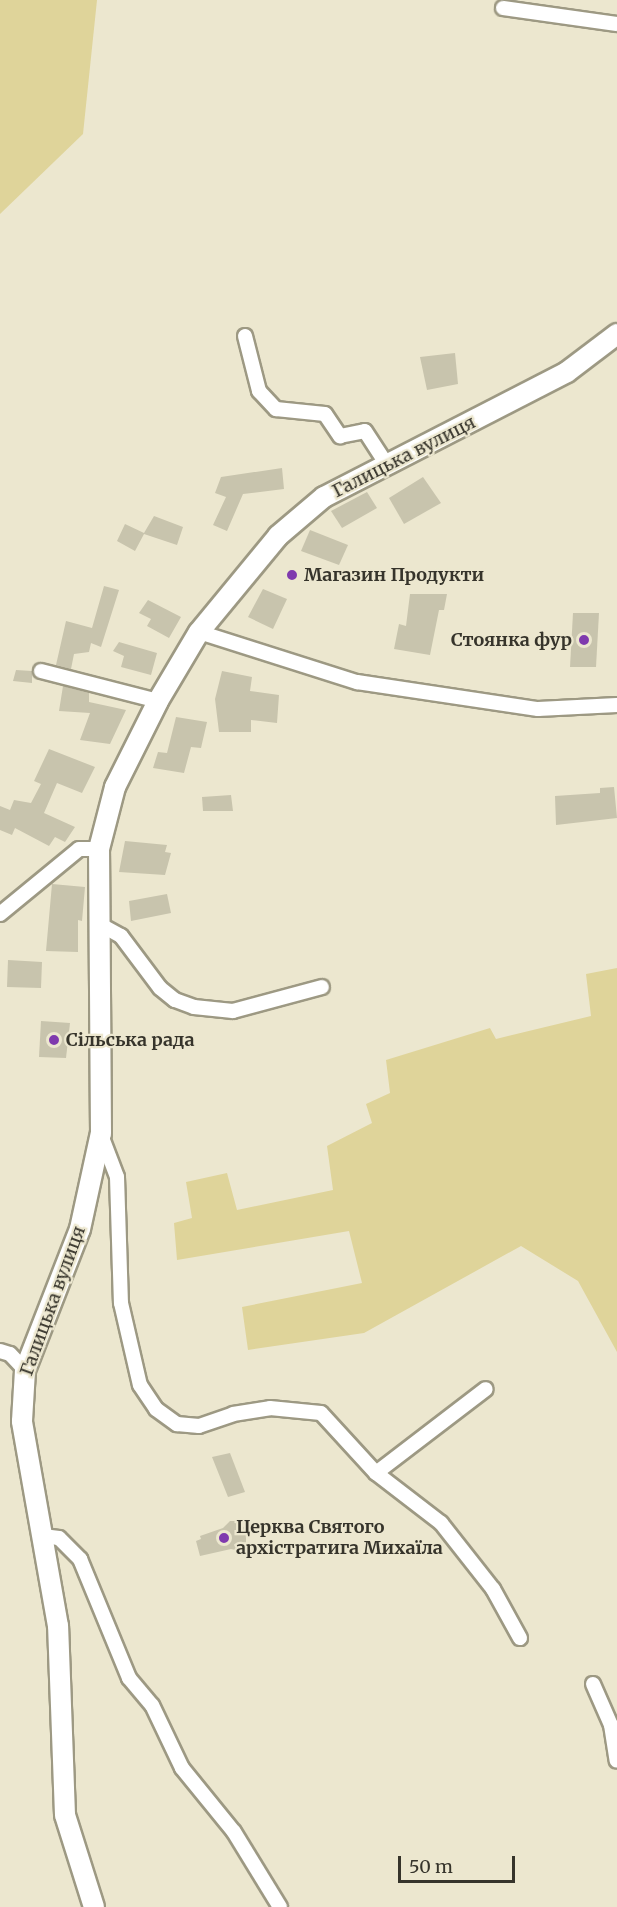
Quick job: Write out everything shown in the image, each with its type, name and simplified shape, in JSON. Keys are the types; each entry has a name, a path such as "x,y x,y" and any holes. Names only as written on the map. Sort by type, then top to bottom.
{"main road":[{"name":"Галицька вулиця","path":"94,1907 65,1815 58,1626 22,1421 25,1370 80,1229 101,1133 99,849 115,787 158,701 199,632 278,536 324,497 386,463 567,372 617,334"}],"street":[{"path":"503,8 617,24"},
{"path":"245,336 259,391 276,409 325,414 340,436 365,431 386,463"},
{"path":"199,632 357,682 538,709 617,705"},
{"path":"41,671 158,701"},
{"path":"0,914 79,849 99,849"},
{"path":"101,925 121,936 160,988 175,1000 194,1007 233,1011 322,987"},
{"path":"101,1133 117,1177 121,1304 127,1335 140,1385 156,1409 177,1424 199,1426 233,1414 270,1408 321,1413 376,1473 449,1532 493,1589 520,1638"},
{"path":"0,1351 10,1354 25,1370"},
{"path":"376,1473 486,1389"},
{"path":"43,1536 58,1538 80,1558 129,1678 152,1705 182,1768 234,1832 280,1907"},
{"path":"593,1684 611,1725 617,1761"}],"shaded area":[{"path":"0,0 97,0 83,134 0,214"},
{"path":"617,968 617,1352 578,1281 521,1246 364,1333 248,1350 242,1307 362,1283 349,1231 177,1260 174,1223 192,1218 186,1182 227,1173 237,1210 333,1190 327,1146 372,1123 366,1104 390,1093 386,1060 490,1028 496,1039 591,1016 586,974"}],"building":[{"path":"455,353 458,384 427,390 420,357"},
{"path":"282,468 284,489 243,494 227,531 213,525 226,497 215,493 221,477"},
{"path":"423,477 441,503 404,524 389,498"},
{"path":"367,492 377,508 342,528 331,511"},
{"path":"154,516 183,527 177,545 144,534 135,551 117,541 125,524 144,533"},
{"path":"310,530 348,545 339,565 301,551"},
{"path":"104,586 119,590 101,647 91,643 89,652 74,654 71,669 56,665 66,621 92,628"},
{"path":"263,589 287,599 273,629 248,617"},
{"path":"410,594 447,594 444,610 439,610 430,655 394,649 399,624 406,626"},
{"path":"148,600 181,617 169,638 147,626 151,619 139,613"},
{"name":"Стоянка фур","path":"573,613 599,613 596,667 570,667"},
{"path":"119,642 157,653 151,675 121,667 124,656 113,651"},
{"path":"16,670 32,671 32,683 13,681"},
{"path":"222,671 252,677 250,691 279,695 277,723 251,720 251,732 219,732 215,699"},
{"path":"63,686 89,693 89,702 126,710 110,744 80,740 90,713 59,711"},
{"path":"176,717 207,722 201,748 191,747 184,773 153,768 158,752 167,753"},
{"path":"49,749 95,767 82,793 57,783 44,813 75,827 65,842 55,837 49,846 15,828 12,835 0,830 0,806 10,810 14,800 31,803 41,784 34,781"},
{"path":"614,787 617,818 556,825 555,796 600,793 600,788"},
{"path":"231,795 233,811 203,811 202,797"},
{"path":"125,841 167,845 165,852 171,853 165,875 119,872"},
{"path":"52,884 85,887 82,921 78,920 78,952 46,951"},
{"path":"167,894 171,913 131,921 129,901"},
{"path":"8,960 42,962 41,988 7,987"},
{"name":"Сільська рада","path":"41,1021 70,1023 66,1058 39,1057"},
{"path":"230,1453 245,1492 228,1497 212,1457"},
{"name":"Церква Святого архістратига Михаїла","path":"230,1521 237,1521 246,1529 246,1547 240,1551 231,1549 200,1556 196,1541 201,1539 200,1536 223,1528"}],"place":[{"name":"Магазин Продукти","path":"292,575"},
{"name":"Стоянка фур","path":"584,640"},
{"name":"Сільська рада","path":"54,1040"},
{"name":"Церква Святого архістратига Михаїла","path":"224,1538"}]}
